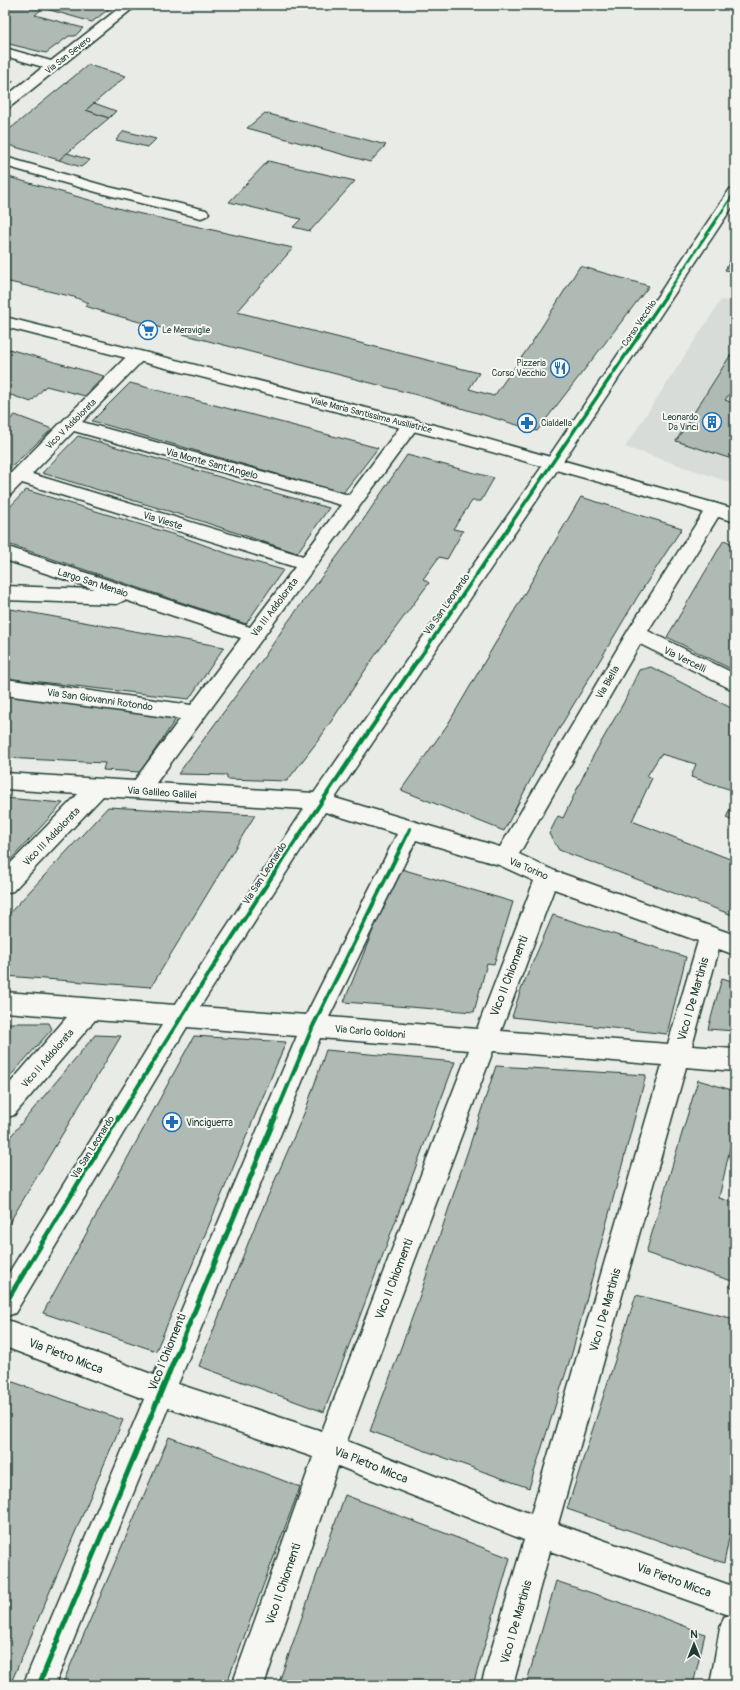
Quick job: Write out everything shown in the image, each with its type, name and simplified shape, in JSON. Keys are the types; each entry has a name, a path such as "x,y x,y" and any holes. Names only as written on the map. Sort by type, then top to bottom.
{"street":[{"name":"Via San Severo","path":"5,104 131,5"},
{"path":"5,52 54,66"},
{"path":"5,161 105,190 201,213"},
{"name":"Corso Vecchio","path":"554,462 735,192"},
{"name":"Viale Maria Santissima Ausiliatrice","path":"5,322 136,357 411,424 554,462 735,516"},
{"name":"Vico V Addolorata","path":"5,490 136,357"},
{"name":"Via Monte Sant'Angelo","path":"70,424 353,502"},
{"name":"Via III Addolorata","path":"139,790 411,424"},
{"name":"Via San Leonardo","path":"5,1304 181,1016 320,802 554,462"},
{"name":"Via Vieste","path":"19,476 307,564"},
{"name":"Via Biella","path":"504,858 636,634 714,509"},
{"name":"Largo San Menaio","path":"5,553 142,598"},
{"name":"Largo San Menaio","path":"5,593 142,598"},
{"path":"142,598 253,635"},
{"name":"Via Vercelli","path":"636,634 735,683"},
{"name":"Via San Giovanni Rotondo","path":"5,687 195,713"},
{"name":"Via Galileo Galilei","path":"5,781 320,802"},
{"name":"Vico III Addolorata","path":"5,884 98,787"},
{"name":"Via Torino","path":"320,802 504,858 547,876 723,940"},
{"name":"Vico I Chiomenti","path":"39,1685 313,1026 410,829"},
{"name":"Vico II Chiomenti","path":"248,1685 330,1448 547,876"},
{"name":"Vico I De Martinis","path":"498,1685 677,1055 723,940"},
{"name":"Via Carlo Goldoni","path":"5,1002 735,1060"},
{"name":"Vico II Addolorata","path":"5,1107 89,1009"},
{"name":"Via Pietro Micca","path":"5,1333 161,1392 330,1448 542,1533 735,1602"},
{"path":"726,1685 735,1628"}],"shaded area":[{"path":"721,300 735,303 735,484 625,447"}],"building":[{"path":"5,5 114,5 92,22 43,8 35,15 83,28 75,36 69,36 46,53 5,43"},
{"path":"88,65 126,76 86,110 109,118 59,160 5,144 5,133"},
{"path":"5,79 14,81 5,89"},
{"path":"94,103 116,111 109,118 86,110"},
{"path":"265,113 386,145 370,162 247,128"},
{"path":"124,131 156,139 148,147 116,140"},
{"path":"67,153 90,160 81,167 59,160"},
{"path":"268,161 355,181 310,231 293,227 301,219 229,202"},
{"path":"5,176 128,211 293,248 237,312 479,373 469,389 494,396 531,344 580,266 649,286 537,431 421,396 111,314 85,306 89,303 74,297 5,281"},
{"path":"735,252 735,272 725,270"},
{"path":"5,348 104,376 85,396 46,386 31,402 11,395 5,401"},
{"name":"Leonardo Da Vinci","path":"735,348 735,386 725,400 735,404 735,460 676,441"},
{"path":"130,383 378,448 343,493 92,421"},
{"path":"15,415 52,429 5,473 5,424"},
{"path":"78,436 329,508 297,553 198,520 42,473"},
{"path":"407,455 494,478 481,501 472,501 453,529 463,531 447,559 439,557 423,579 429,583 374,657 320,738 287,781 227,779 227,775 178,774 262,660 287,623 351,538"},
{"path":"26,490 185,538 237,557 283,570 246,624 5,543 5,512"},
{"path":"581,497 682,528 638,596 540,761 504,831 401,790 448,724"},
{"path":"724,540 735,545 735,671 667,637"},
{"path":"5,608 224,647 189,699 5,678"},
{"path":"651,667 735,710 735,791 691,777 696,764 661,754 647,776 652,778 632,821 735,861 735,916 559,850 549,834 558,816 563,818 592,758 624,702 639,670"},
{"path":"5,695 37,698 176,719 140,772 103,770 105,763 5,758"},
{"path":"5,798 63,803 5,866"},
{"path":"735,798 735,822 726,818"},
{"path":"108,807 255,815 151,987 5,976 5,918"},
{"path":"398,868 513,902 494,964 487,963 474,1012 344,1002"},
{"path":"553,915 686,957 667,1034 512,1017 520,992"},
{"path":"722,978 735,982 735,1031 708,1029"},
{"path":"5,1023 49,1023 52,1029 5,1082"},
{"path":"95,1035 121,1036 5,1230 5,1143"},
{"path":"194,1036 286,1042 156,1351 43,1313"},
{"path":"326,1050 455,1062 324,1412 199,1366 255,1226 306,1109"},
{"path":"496,1066 646,1075 572,1353 529,1488 370,1431 416,1307"},
{"path":"698,1080 735,1091 735,1140 732,1139 719,1198 735,1203 735,1289 730,1287 732,1281 646,1253"},
{"path":"636,1295 735,1319 735,1508 724,1563 567,1509"},
{"path":"10,1381 123,1420 10,1685 5,1685 5,1390"},
{"path":"169,1437 300,1487 226,1685 62,1685"},
{"path":"345,1495 510,1558 473,1685 278,1685"},
{"path":"556,1581 651,1613 705,1634 693,1685 526,1685"}],"cycle path":[{"path":"5,1304 181,1016 320,802 554,462 735,192"},
{"path":"39,1685 313,1026 410,829"}],"place":[{"name":"Le Meraviglie","path":"148,330"},
{"name":"Pizzeria Corso Vecchio","path":"560,368"},
{"name":"Leonardo Da Vinci","path":"712,422"},
{"name":"Cialdella","path":"527,423"},
{"name":"Vinciguerra","path":"172,1122"}]}
